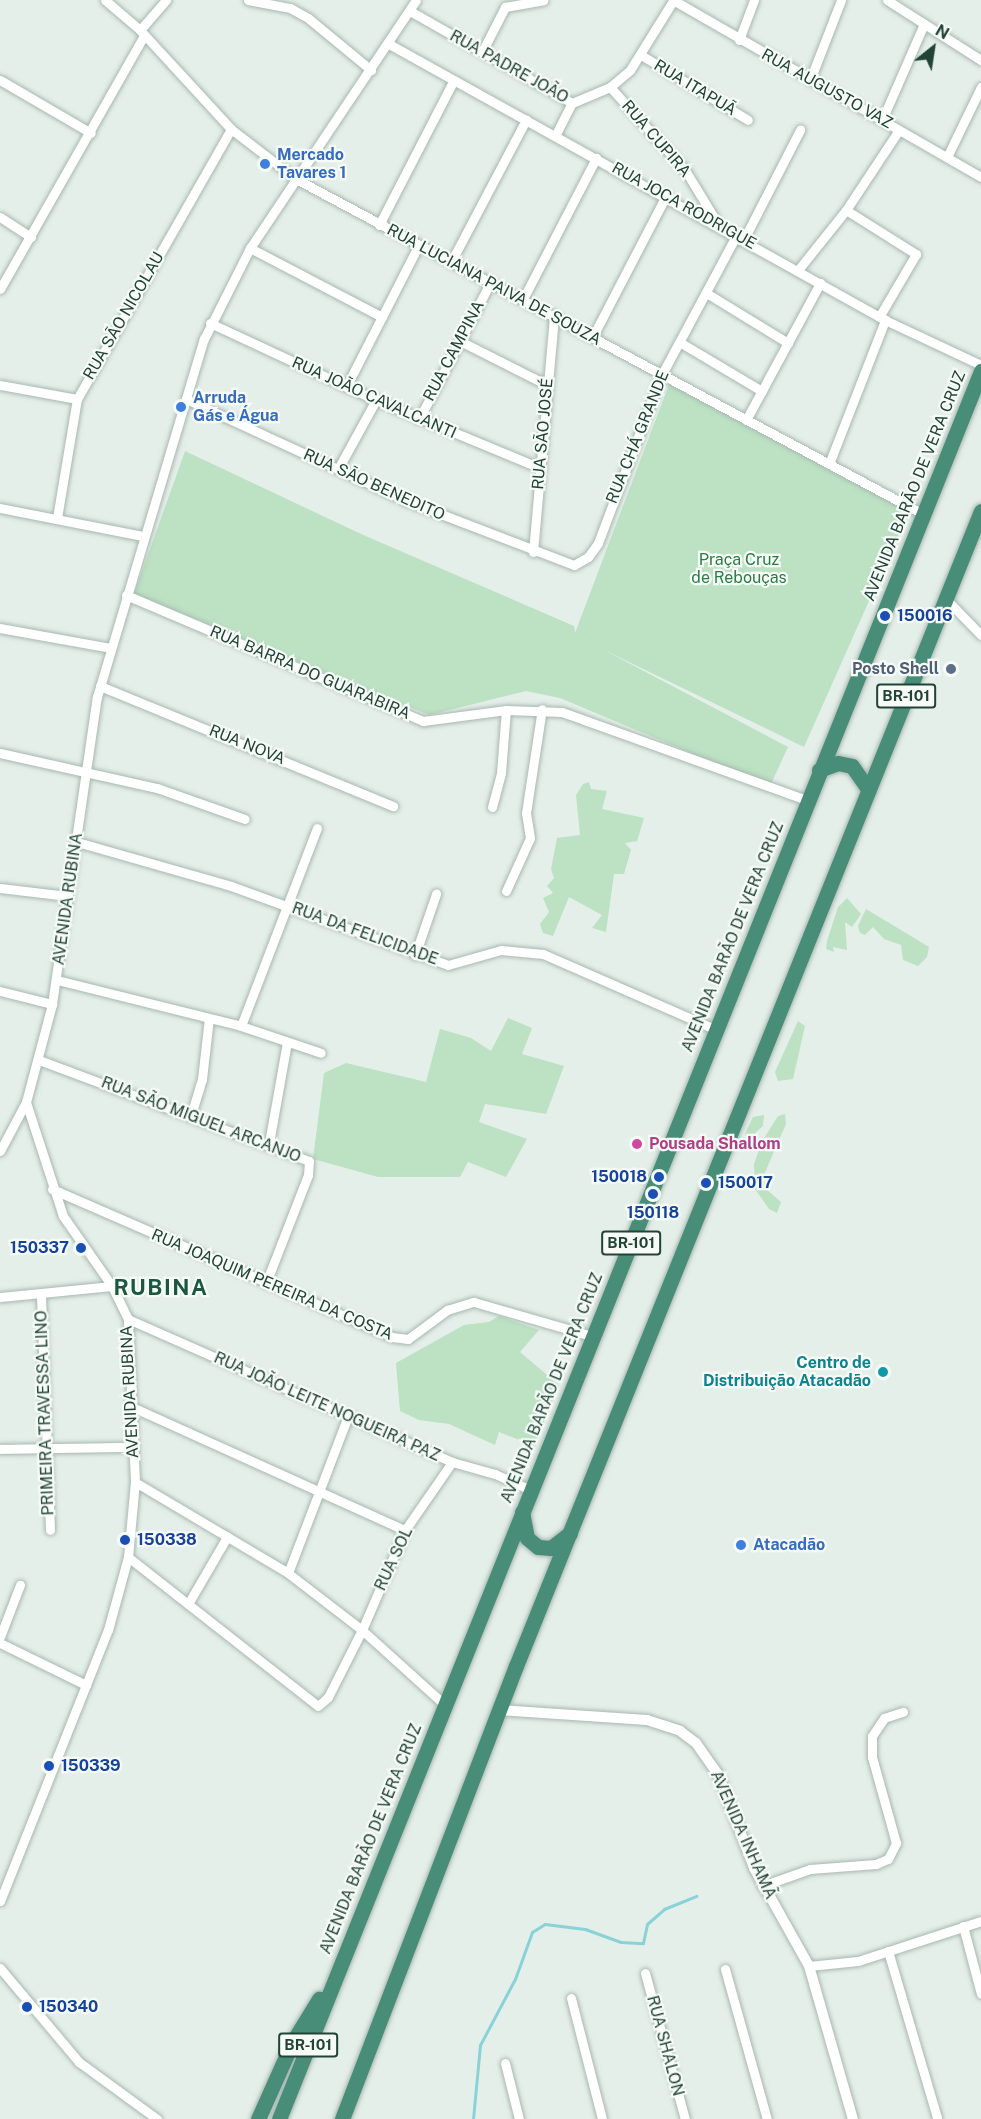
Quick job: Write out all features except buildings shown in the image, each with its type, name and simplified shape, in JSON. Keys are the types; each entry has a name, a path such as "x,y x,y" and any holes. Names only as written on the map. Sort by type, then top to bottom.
{"highway":[{"name":"AVENIDA BARÃO DE VERA CRUZ","path":"279,2119 522,1506 981,371"},
{"name":"BR-101","path":"342,2119 499,1710 981,511"},
{"path":"819,770 838,763 852,766 869,790"},
{"path":"522,1506 527,1538 538,1547 551,1548 573,1530"},
{"path":"258,2119 292,2043 338,1971"}],"street":[{"name":"RUA LUCIANA PAIVA DE SOUZA","path":"105,0 142,32 231,129 296,179 923,514"},
{"path":"0,289 91,133 142,32 166,0"},
{"path":"248,0 290,8 308,18 371,70"},
{"name":"AVENIDA RUBINA","path":"0,1902 108,1630 128,1557 135,1482 128,1319 112,1286 63,1216 52,1189 26,1102 39,1060 57,980 85,770 100,687 142,536 210,323 250,248 389,44 416,0"},
{"path":"482,52 506,7 543,0"},
{"path":"610,87 641,55 673,0"},
{"name":"RUA AUGUSTO VAZ","path":"673,0 981,177"},
{"path":"739,40 754,0"},
{"path":"810,80 841,0"},
{"path":"887,0 981,60"},
{"name":"RUA PADRE JOÃO","path":"410,11 572,103 610,87"},
{"path":"882,120 924,24"},
{"name":"RUA JOCA RODRIGUE","path":"389,44 718,224 882,319 981,365"},
{"name":"RUA ITAPUÃ","path":"641,55 748,120"},
{"path":"0,80 91,133"},
{"path":"379,225 454,80"},
{"name":"RUA CUPIRA","path":"610,87 684,170 718,224"},
{"path":"947,157 981,87"},
{"path":"555,136 572,103"},
{"path":"451,262 526,120"},
{"name":"RUA SÃO NICOLAU","path":"57,518 77,399 231,129"},
{"name":"RUA CHÁ GRANDE","path":"567,563 582,562 598,543 662,374 800,130"},
{"path":"798,270 846,210 899,130"},
{"path":"523,299 596,158"},
{"path":"593,336 666,196"},
{"path":"829,464 882,319 915,256 910,248 846,210"},
{"path":"0,218 31,237"},
{"path":"346,387 418,246"},
{"path":"250,248 382,317"},
{"name":"RUA CAMPINA","path":"418,419 490,283"},
{"path":"746,420 820,283"},
{"path":"708,294 789,343"},
{"name":"RUA SÃO JOSÉ","path":"533,552 554,315"},
{"name":"RUA JOÃO CAVALCANTI","path":"210,323 418,419 540,468"},
{"path":"460,341 547,385"},
{"path":"681,343 762,391"},
{"path":"0,385 77,399"},
{"name":"RUA SÃO BENEDITO","path":"186,399 338,469 533,552 567,563"},
{"path":"338,469 376,400"},
{"path":"0,508 142,536"},
{"name":"RUA BARRA DO GUARABIRA","path":"126,595 423,721 506,710 542,709 579,717 807,800"},
{"path":"946,599 981,636"},
{"path":"0,628 111,648"},
{"name":"RUA NOVA","path":"100,687 393,806"},
{"path":"506,891 530,838 526,813 542,709"},
{"path":"492,807 501,772 506,710"},
{"path":"0,753 85,770 199,801 245,819"},
{"path":"241,1026 317,828"},
{"name":"RUA DA FELICIDADE","path":"77,842 287,905 415,955 456,965 501,950 528,950 715,1029"},
{"path":"0,888 68,896"},
{"path":"415,955 436,894"},
{"path":"57,980 241,1026 321,1053"},
{"path":"0,991 52,1004"},
{"path":"191,1115 202,1079 209,1018"},
{"path":"269,1143 287,1042"},
{"name":"RUA SÃO MIGUEL ARCANJO","path":"39,1060 303,1157 311,1167 266,1282"},
{"path":"0,1151 26,1102"},
{"name":"RUA JOAQUIM PEREIRA DA COSTA","path":"52,1189 401,1340 408,1339 447,1310 474,1302 592,1336"},
{"path":"0,1297 41,1296 112,1286"},
{"name":"PRIMEIRA TRAVESSA LINO","path":"41,1296 50,1530"},
{"name":"RUA JOÃO LEITE NOGUEIRA PAZ","path":"128,1319 452,1462 495,1474 529,1490"},
{"path":"130,1406 405,1530"},
{"path":"288,1573 348,1416"},
{"path":"0,1449 132,1447"},
{"name":"RUA SOL","path":"188,1604 318,1706 328,1697 362,1630 405,1530 452,1462"},
{"path":"135,1482 288,1573 362,1630 445,1705"},
{"path":"128,1557 188,1604 227,1538"},
{"path":"0,1637 20,1586"},
{"path":"0,1643 87,1685"},
{"name":"AVENIDA INHAMÃ","path":"499,1710 634,1718 680,1731 696,1743 718,1774 762,1886 809,1966 854,2119"},
{"path":"762,1886 810,1869 876,1864 888,1859 896,1843 872,1757 872,1736 884,1718 903,1712"},
{"path":"809,1966 858,1961 981,1921"},
{"path":"963,1926 981,1994"},
{"path":"888,1951 937,2118"},
{"path":"725,1970 768,2119"},
{"path":"1,1971 79,2062 157,2119"},
{"name":"RUA SHALON","path":"645,1973 685,2119"},
{"path":"571,1998 602,2119"},
{"path":"505,2062 519,2119"}],"green space":[{"name":"Praça Cruz de Rebouças","path":"670,382 909,511 804,747 602,649 788,747 770,786 560,698 526,691 429,715 134,594 185,451 361,534 574,626 575,633"},
{"path":"589,782 591,789 607,791 602,809 644,818 637,841 625,843 631,850 624,874 614,874 606,932 592,928 602,915 569,897 553,936 543,933 540,924 549,912 543,898 553,893 547,886 554,878 551,869 557,838 580,835 576,795 583,784"},
{"path":"847,898 861,914 852,927 845,922 847,950 833,947 834,952 826,949 827,941 838,907"},
{"path":"866,909 929,947 927,957 918,966 903,960 901,945 884,939 873,927 865,935 860,933 858,926"},
{"path":"508,1018 532,1028 522,1054 564,1066 546,1114 485,1104 479,1122 527,1139 506,1177 468,1162 460,1177 378,1177 313,1159 324,1073 346,1063 426,1082 440,1029 471,1038 491,1051"},
{"path":"798,1021 805,1026 793,1079 778,1081 775,1072"},
{"path":"785,1114 786,1124 763,1177 766,1189 781,1202 777,1213 769,1209 755,1189 754,1164 761,1144 750,1146 745,1134 753,1117 764,1115 763,1126 755,1133 761,1143 778,1116"},
{"path":"499,1316 539,1330 520,1352 559,1385 534,1446 499,1432 495,1445 449,1424 419,1420 400,1411 396,1363 464,1325 489,1322"}],"waterway":[{"path":"473,2119 480,2045 515,1979 532,1932 545,1924 585,1929 621,1942 643,1943 647,1924 664,1909 697,1896"}],"place":[{"name":"Mercado Tavares 1","path":"265,164"},
{"name":"Arruda Gás e Água","path":"181,407"},
{"name":"150016","path":"885,616"},
{"name":"Posto Shell","path":"951,669"},
{"name":"Pousada Shallom","path":"637,1144"},
{"name":"150018","path":"659,1177"},
{"name":"150017","path":"706,1183"},
{"name":"150118","path":"653,1194"},
{"name":"150337","path":"81,1248"},
{"name":"Centro de Distribuição Atacadão","path":"883,1372"},
{"name":"150338","path":"125,1540"},
{"name":"Atacadão","path":"741,1545"},
{"name":"150339","path":"49,1766"},
{"name":"150340","path":"27,2007"}],"district":[{"name":"RUBINA","path":"161,1288"}]}
